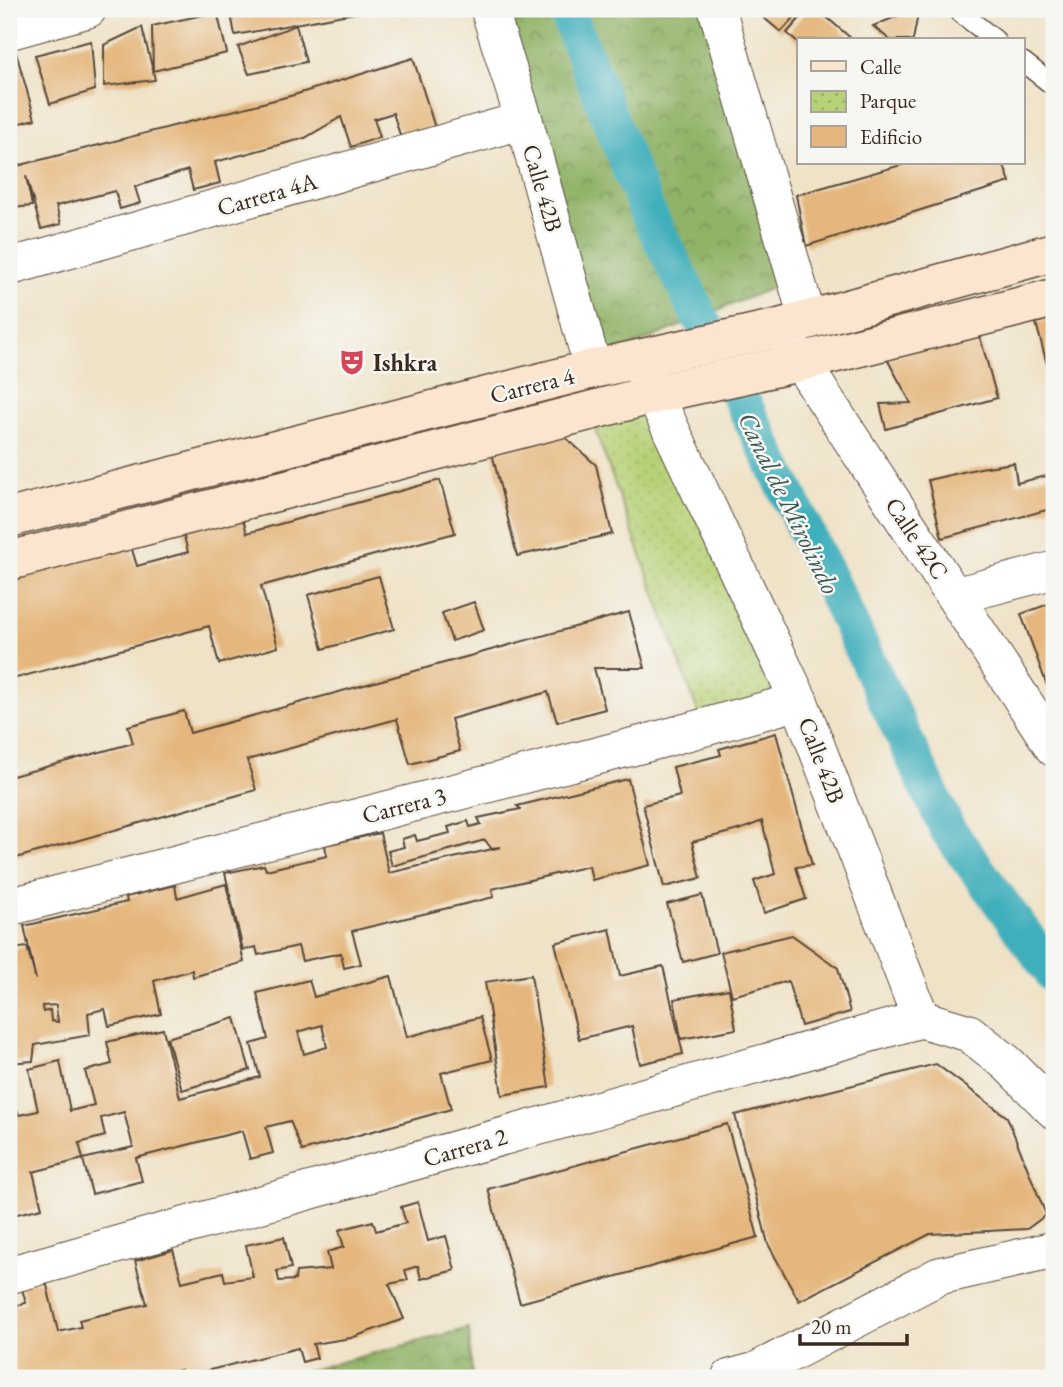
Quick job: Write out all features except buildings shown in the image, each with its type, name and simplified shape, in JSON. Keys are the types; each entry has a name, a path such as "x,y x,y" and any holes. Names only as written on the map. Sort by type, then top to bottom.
{"main road":[{"name":"Carrera 4","path":"9,518 593,369 784,326 1054,252"},
{"name":"Carrera 4","path":"9,561 668,391 786,366 1054,298"}],"street":[{"path":"9,31 88,9"},
{"name":"Calle 42B","path":"489,9 524,120 593,369"},
{"name":"Calle 42C","path":"717,9 784,326 786,366 955,596 1054,748"},
{"name":"Carrera 4A","path":"9,267 524,120"},
{"name":"Calle 42B","path":"652,355 799,701 921,1019"},
{"path":"955,596 1054,570"},
{"name":"Carrera 3","path":"9,907 651,742 799,701"},
{"path":"921,1019 969,1034 1007,1063 1054,1110"},
{"name":"Carrera 2","path":"9,1275 921,1019"},
{"path":"749,1376 939,1276 1054,1250"}],"lane":[{"path":"956,9 992,38"},
{"path":"1024,63 1054,86"}],"green space":[{"path":"488,9 713,9 777,286 588,364"},
{"path":"654,396 796,697 702,723 589,413"},
{"path":"469,1328 472,1378 280,1378"}],"waterway":[{"name":"Canal de Mirolindo","path":"566,9 647,211 782,481 948,830 1054,975"}],"place":[{"name":"Ishkra","path":"352,362"}]}
